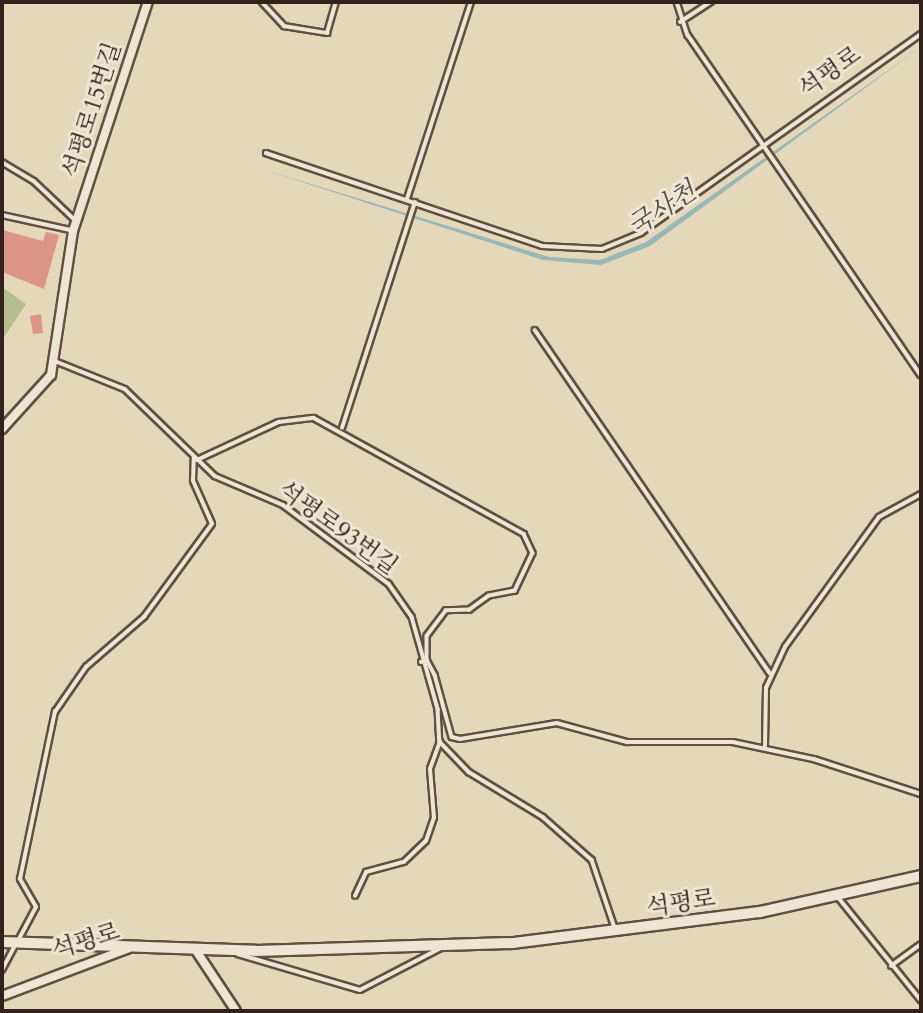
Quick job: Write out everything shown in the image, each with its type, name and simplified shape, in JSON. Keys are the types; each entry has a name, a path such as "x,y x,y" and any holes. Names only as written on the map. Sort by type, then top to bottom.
{"street":[{"name":"석평로15번길","path":"2,429 43,388 55,361 73,231 148,2"},
{"name":"석평로","path":"2,996 134,947 230,951 443,947 616,932 837,895 921,876"},
{"path":"2,942 134,947"},
{"path":"195,949 236,1011"}],"lane":[{"path":"262,2 284,26 327,33 336,2"},
{"path":"407,199 471,2"},
{"path":"677,2 680,22 921,375"},
{"path":"680,22 710,2"},
{"name":"석평로","path":"266,153 542,246 602,249 641,233 921,34"},
{"path":"2,162 34,181 76,220"},
{"path":"342,428 414,204"},
{"path":"2,215 73,231"},
{"path":"535,330 770,673"},
{"name":"석평로93번길","path":"55,361 125,389 195,458 232,485 284,505 389,584 412,617 421,662 441,732 430,769 434,818 426,841 404,862 366,872 355,896"},
{"path":"195,458 291,419 314,418 342,428 496,514 533,546 511,595 489,596 470,610 450,609 440,617 427,636 427,660 450,728 460,739 557,723 627,742 765,746 921,794"},
{"name":"석평로","path":"2,970 36,907 20,879 55,712 86,667 144,617 212,524 193,481 195,458"},
{"path":"765,746 770,673 879,517 921,494"},
{"path":"421,662 427,660"},
{"path":"441,732 450,728"},
{"path":"440,742 470,772 543,817 592,860 616,932"},
{"path":"837,895 891,966 921,1000"},
{"path":"891,966 921,944"},
{"name":"석평로","path":"230,951 360,990 443,947"}],"green space":[{"path":"2,287 26,304 2,340"}],"water":[{"path":"921,47 650,246 601,265 543,260 262,169 549,257 600,260 646,242"}],"building":[{"path":"2,230 43,241 46,232 59,235 44,289 2,272"},
{"path":"41,314 43,333 33,334 30,316"}],"water label":[{"name":"국사천","path":"662,209"}]}
